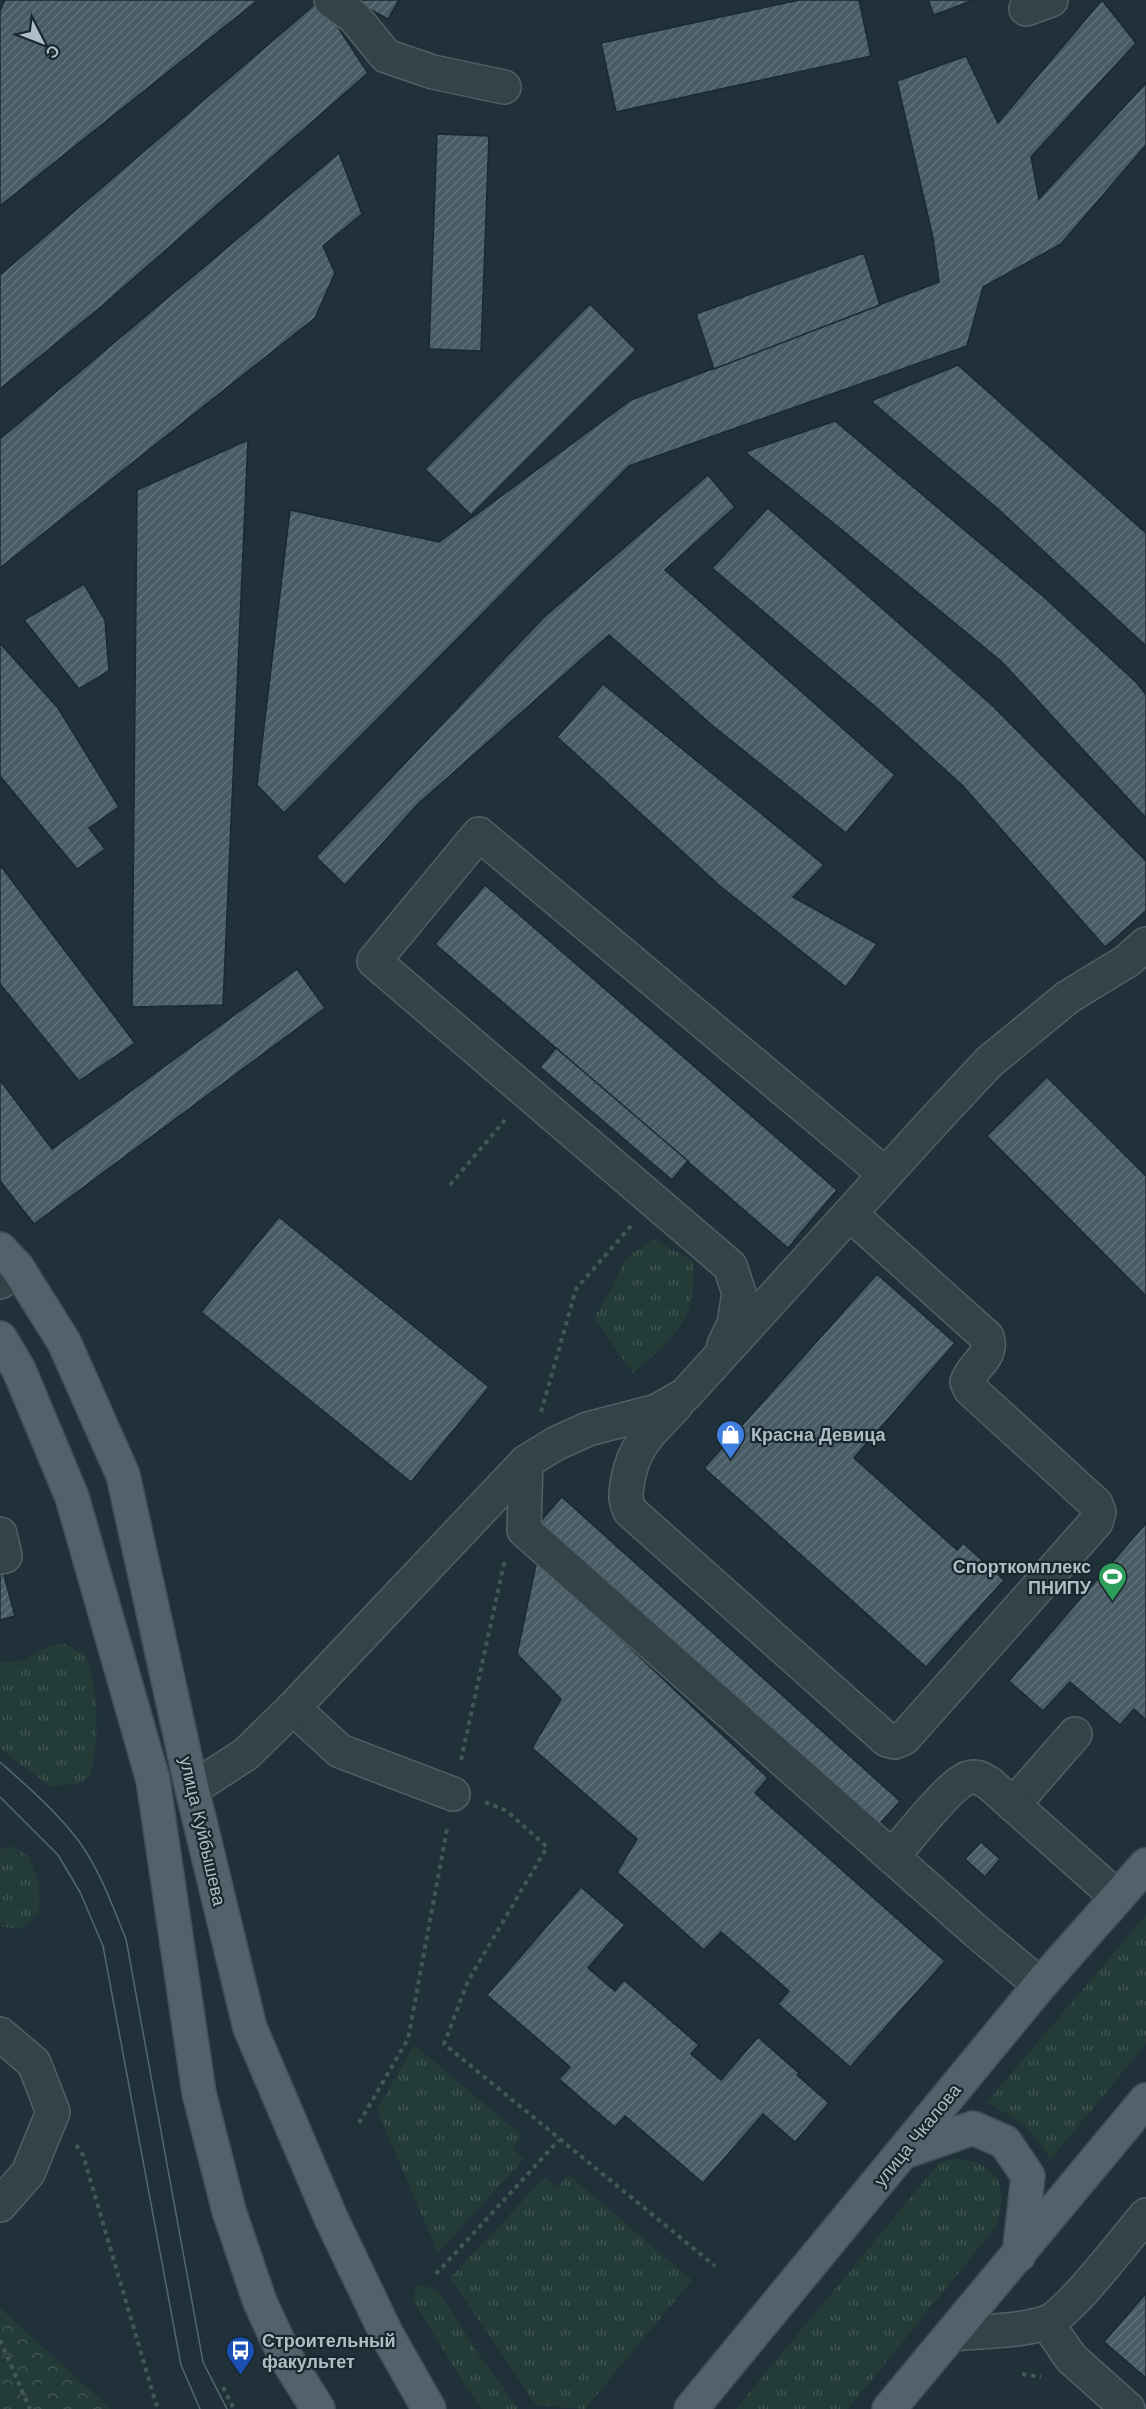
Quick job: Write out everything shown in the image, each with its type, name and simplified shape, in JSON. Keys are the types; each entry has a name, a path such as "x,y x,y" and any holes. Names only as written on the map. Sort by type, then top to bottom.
{"main road":[{"name":"улица Куйбышева","path":"6,1266 64,1342 123,1475 192,1789 250,2028 331,2218 387,2335 429,2404"},
{"name":"улица Куйбышева","path":"0,1338 19,1370 72,1497 153,1780 199,2094 229,2211 260,2302 285,2356 318,2409"},
{"name":"улица Чкалова","path":"691,2409 1040,1985 1146,1865"},
{"path":"889,2409 1146,2100"},
{"path":"903,2153 973,2128 1005,2142 1028,2176 1018,2255"}],"street":[{"path":"331,0 355,18 386,56 433,72 504,87"},
{"path":"717,1359 734,1323 739,1293 730,1266 374,961 479,834 885,1174"},
{"path":"850,1214 987,1337 990,1345 988,1353 969,1374 967,1382 970,1389 1096,1504 1099,1512 1096,1522 904,1738 895,1742 887,1740 630,1511 625,1494 634,1454 640,1444 885,1174 989,1062 1068,997 1126,961 1146,944"},
{"path":"192,1789 246,1754 293,1708 526,1462 555,1444 588,1429 657,1411 685,1395"},
{"path":"526,1462 524,1530 892,1857 1040,1985"},
{"path":"0,1534 5,1556 0,1557"},
{"path":"293,1708 340,1751 469,1797"},
{"path":"1013,1805 1075,1734"},
{"path":"892,1857 953,1789 966,1778 979,1777 1117,1897"},
{"path":"0,2034 34,2063 53,2112 28,2173 0,2205"},
{"path":"952,2334 1012,2329 1047,2323 1070,2306 1146,2215"},
{"path":"1047,2323 1071,2358 1128,2409"}],"path":[{"path":"450,1185 508,1116"},
{"path":"526,1462 576,1289 639,1217"},
{"path":"359,2123 408,2039 469,1797 506,1554"},
{"path":"469,1797 507,1811 547,1847 468,1981 444,2044 714,2266"},
{"path":"53,2112 83,2155 159,2409"},
{"path":"436,2274 559,2140"},
{"path":"0,2340 30,2409"},
{"path":"223,2386 234,2409"}],"green space":[{"path":"653,1239 694,1262 692,1295 683,1322 668,1341 633,1373 594,1318 612,1288 625,1259"},
{"path":"66,1644 86,1656 94,1685 97,1731 90,1776 79,1784 50,1786 0,1749 0,1663 23,1660 50,1646"},
{"path":"12,1846 29,1857 39,1882 39,1913 21,1929 3,1927 0,1924 0,1850"},
{"path":"1146,1915 1146,2044 1050,2160 1031,2132 1007,2114 986,2103"},
{"path":"414,2045 523,2136 512,2148 524,2159 438,2253 377,2110"},
{"path":"954,2158 982,2165 991,2171 997,2180 1001,2189 1002,2201 995,2228 848,2409 736,2409 939,2163"},
{"path":"568,2174 692,2280 585,2409 536,2405 450,2278 545,2177 558,2187"},
{"path":"416,2286 430,2287 440,2293 475,2349 518,2409 482,2409 413,2300"},
{"path":"0,2308 111,2409 0,2409"}],"building":[{"path":"5,0 258,0 0,206 0,11"},
{"path":"320,0 368,73 102,306 0,389 0,275"},
{"path":"353,0 399,0 388,19"},
{"path":"799,0 859,0 871,56 616,112 601,43"},
{"path":"928,0 974,0 934,15"},
{"path":"1102,0 1136,43 1031,157 1039,199 1146,83 1146,145 1061,244 983,287 967,346 629,466 284,813 257,785 290,510 439,542 631,400 939,282 933,238 897,81 966,56 998,123"},
{"path":"437,134 489,136 481,351 429,349"},
{"path":"339,153 362,214 323,246 335,273 315,318 0,568 0,439"},
{"path":"864,253 880,305 714,369 696,314"},
{"path":"590,304 636,350 471,515 425,469"},
{"path":"958,365 1146,533 1146,646 998,509 871,401"},
{"path":"835,421 1044,597 1137,683 1146,695 1146,818 1002,662 745,452"},
{"path":"248,440 223,1005 132,1007 137,490"},
{"path":"708,475 735,507 665,570 895,775 846,833 713,726 609,635 418,804 345,885 316,857 543,618"},
{"path":"768,508 994,707 1146,861 1146,911 1105,947 963,786 878,709 712,568"},
{"path":"84,584 105,620 109,671 79,689 24,620"},
{"path":"0,643 58,708 119,807 89,828 105,849 77,869 0,776"},
{"path":"603,684 824,865 793,897 877,944 846,987 720,886 557,737"},
{"path":"0,865 135,1043 79,1081 0,984"},
{"path":"485,885 837,1190 788,1248 435,944"},
{"path":"297,969 325,1008 34,1224 0,1181 0,1080 52,1149"},
{"path":"556,1048 688,1161 672,1180 540,1067"},
{"path":"1047,1077 1146,1176 1146,1296 987,1136"},
{"path":"279,1217 489,1387 411,1482 201,1312"},
{"path":"877,1274 955,1343 854,1458 957,1550 963,1543 1004,1580 926,1667 704,1468"},
{"path":"562,1497 900,1801 875,1829 537,1525"},
{"name":"Спорткомплекс ПНИПУ","path":"1146,1523 1146,1720 1134,1709 1120,1725 1070,1682 1043,1711 1009,1681"},
{"path":"0,1560 15,1616 0,1620"},
{"path":"537,1560 768,1778 755,1793 945,1961 850,2067 778,2004 789,1991 721,1932 704,1950 617,1872 637,1839 532,1748 561,1699 517,1654"},
{"path":"981,1842 1000,1859 985,1877 965,1859"},
{"path":"581,1887 625,1925 588,1968 615,1991 624,1980 699,2045 691,2054 721,2080 758,2037 829,2103 795,2142 763,2114 703,2183 625,2116 615,2127 559,2079 570,2067 487,1995"},
{"path":"1146,2293 1146,2378 1104,2342"}],"tram line":[{"path":"0,1762 51,1809 86,1851 126,1939 203,2362 227,2409"},
{"path":"0,1797 58,1855 80,1892 103,1946 181,2365 200,2409"}],"place":[{"name":"Красна Девица","path":"730,1460"},
{"name":"Спорткомплекс ПНИПУ","path":"1112,1602"},
{"name":"Строительный факультет","path":"241,2376"}]}
